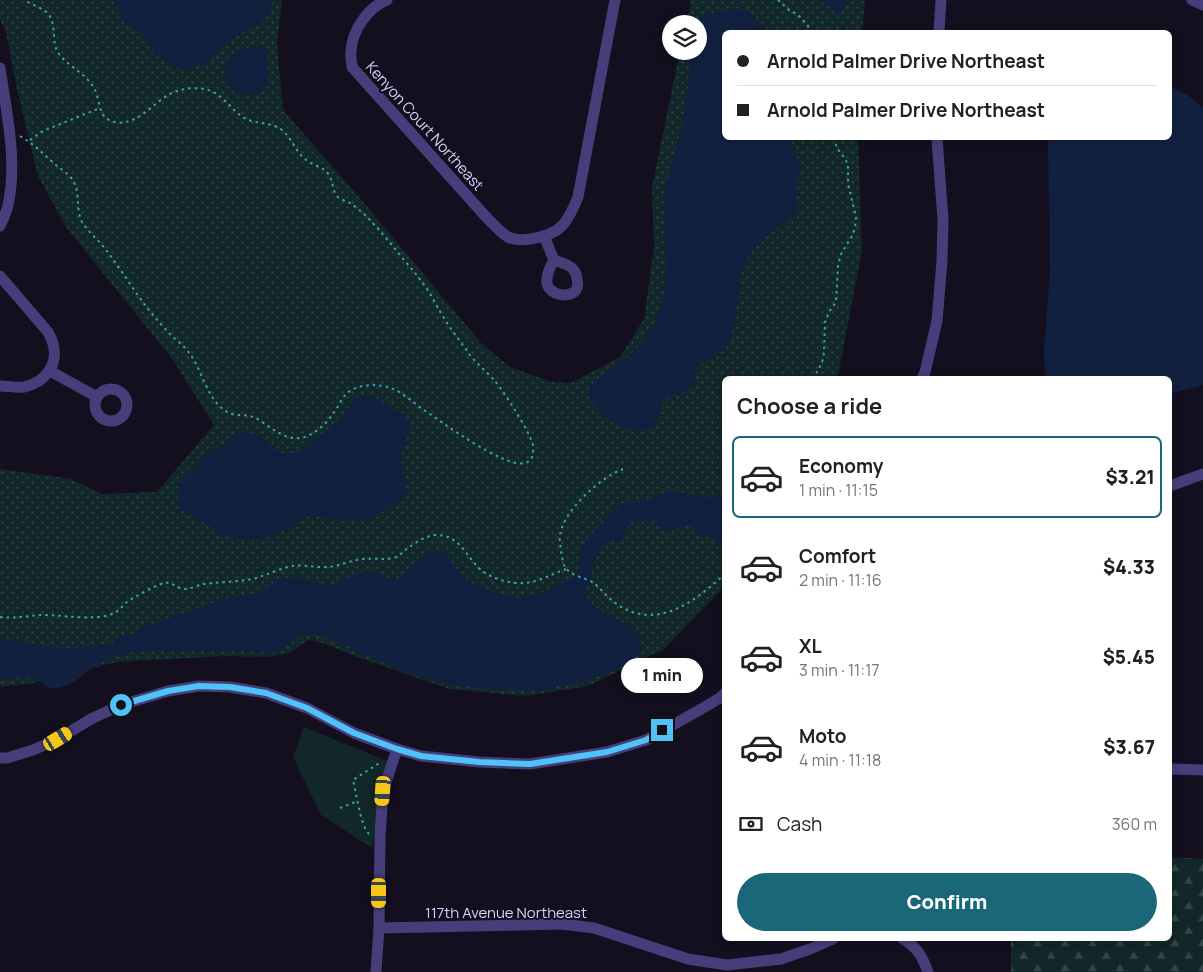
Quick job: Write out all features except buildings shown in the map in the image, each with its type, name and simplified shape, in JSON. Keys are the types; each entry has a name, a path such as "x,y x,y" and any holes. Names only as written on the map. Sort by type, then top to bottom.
{"street":[{"name":"Kenyon Court Northeast","path":"387,0 365,16 361,22 350,50 352,67 487,218 508,237 523,240 544,236 560,229 570,216 578,197 615,0"},
{"path":"939,30 941,0"},
{"path":"1192,0 1203,5"},
{"path":"0,68 12,153 9,202 0,226"},
{"path":"923,376 937,321 942,261 943,220 937,140"},
{"path":"544,236 554,260"},
{"path":"0,276 48,332 53,341 54,350 53,364 50,371 34,384 24,387 0,386"},
{"path":"50,371 97,397"},
{"path":"1172,485 1203,474"},
{"path":"0,758 7,758 33,750 58,739 91,719 121,705 168,691 199,686 230,687 266,693 307,708 354,733 421,756 479,762 530,764 607,752 646,740 722,700"},
{"path":"376,972 383,791 397,749"},
{"path":"1172,769 1203,770"},
{"name":"117th Avenue Northeast","path":"379,928 562,924 594,928 688,959 727,964 781,959 828,941"},
{"path":"906,941 914,946 924,961 928,972"}],"path":[{"path":"8,130 29,141 72,179 75,185 80,218 84,225 101,242 158,321 192,355 204,383 214,399 231,414 257,418 283,434 293,438 304,438 330,418 349,392 367,385 383,386 401,393 465,438 504,460 515,464 529,462 534,449 532,440 494,379 473,359 447,323 429,292 387,239 364,213 338,198 334,192 330,176 326,171 303,158 282,130 246,118 236,112 221,97 211,91 198,89 177,91 163,98 142,115 123,122 110,121 104,117 96,91 91,83 68,63 56,49 51,18 47,12 24,0"},
{"path":"778,0 789,10 797,14 811,30"},
{"path":"29,141 42,131 100,108"},
{"path":"815,376 822,363 825,322 836,302 838,266 841,254 852,236 856,217 848,184 848,164 837,148 835,140"},
{"path":"623,470 606,478 583,497 574,506 563,525 560,536 562,556 567,569 590,581 624,609 648,615 660,615 684,606 698,598 722,577"},
{"path":"0,617 11,618 35,615 106,616 117,612 127,602 165,582 185,589 201,584 251,579 290,566 328,567 363,559 381,560 396,558 424,538 435,535 451,538 463,548 481,570 491,576 512,583 538,580 567,569"},
{"path":"380,840 366,832 353,780 378,765 384,758 393,761"},
{"path":"340,808 358,801"}],"green space":[{"path":"0,0 282,0 277,43 283,110 359,197 482,344 510,367 552,382 571,383 620,357 644,319 654,247 652,187 678,60 707,60 707,15 688,15 690,0 865,0 862,30 722,30 722,140 858,140 862,250 837,376 722,376 722,589 664,649 588,686 525,696 449,689 323,643 308,640 289,653 268,657 225,656 117,662 28,684 0,687 0,469 71,479 101,494 157,492 214,425 173,360 66,227 38,176 17,89 6,32 0,20"},
{"path":"304,727 389,762 372,848 321,815 293,757"},
{"path":"1172,857 1203,859 1203,972 1011,972 1011,941 1172,941"}],"water":[{"path":"112,0 273,0 271,10 263,23 236,35 204,64 185,70 175,68 152,52 149,41 142,33 124,21"},
{"path":"819,0 845,0 844,8 840,14"},
{"path":"737,9 744,10 754,17 760,30 722,30 722,140 792,140 792,149 802,165 798,174 798,208 795,215 766,236 746,259 740,277 738,302 731,338 722,351 699,365 693,386 664,401 658,420 651,427 639,431 631,430 606,417 590,399 589,392 592,385 599,378 623,362 636,350 647,336 659,312 666,283 667,268 664,207 668,174 678,145 683,122 690,60 707,60 707,15"},
{"path":"253,46 262,47 267,54 268,77 266,86 261,91 254,94 245,94 230,86 226,78 225,68 226,63 232,56 239,51"},
{"path":"1172,88 1186,94 1203,107 1203,385 1172,393 1172,376 1045,376 1044,351 1050,270 1048,140 1172,140"},
{"path":"365,396 375,398 404,414 409,424 408,436 401,459 408,494 374,518 340,520 303,516 290,528 265,538 242,540 220,533 181,510 178,506 178,487 210,452 223,444 232,435 245,432 254,433 280,453 298,452 310,445 318,436 337,423 355,398"},
{"path":"671,489 698,496 722,496 722,546 717,544 716,539 701,534 693,526 669,531 660,527 655,520 631,522 620,540 611,541 602,546 596,556 587,586 588,599 600,611 633,629 639,637 642,650 629,664 583,683 544,690 507,690 448,685 396,668 323,636 309,635 300,636 276,653 154,650 126,653 103,662 73,682 59,688 49,687 39,681 28,678 0,680 0,641 19,641 40,646 68,648 108,645 119,637 133,634 177,615 231,597 260,593 279,579 299,577 333,587 348,577 365,572 377,573 396,579 402,576 420,558 440,550 459,572 474,584 505,596 519,598 533,596 576,577 581,549 595,530 622,503 647,501"}],"route":[{"path":"121,705 168,691 199,686 230,687 266,693 307,708 354,733 397,749 421,756 479,762 530,764 607,752 646,740 662,730"}]}
